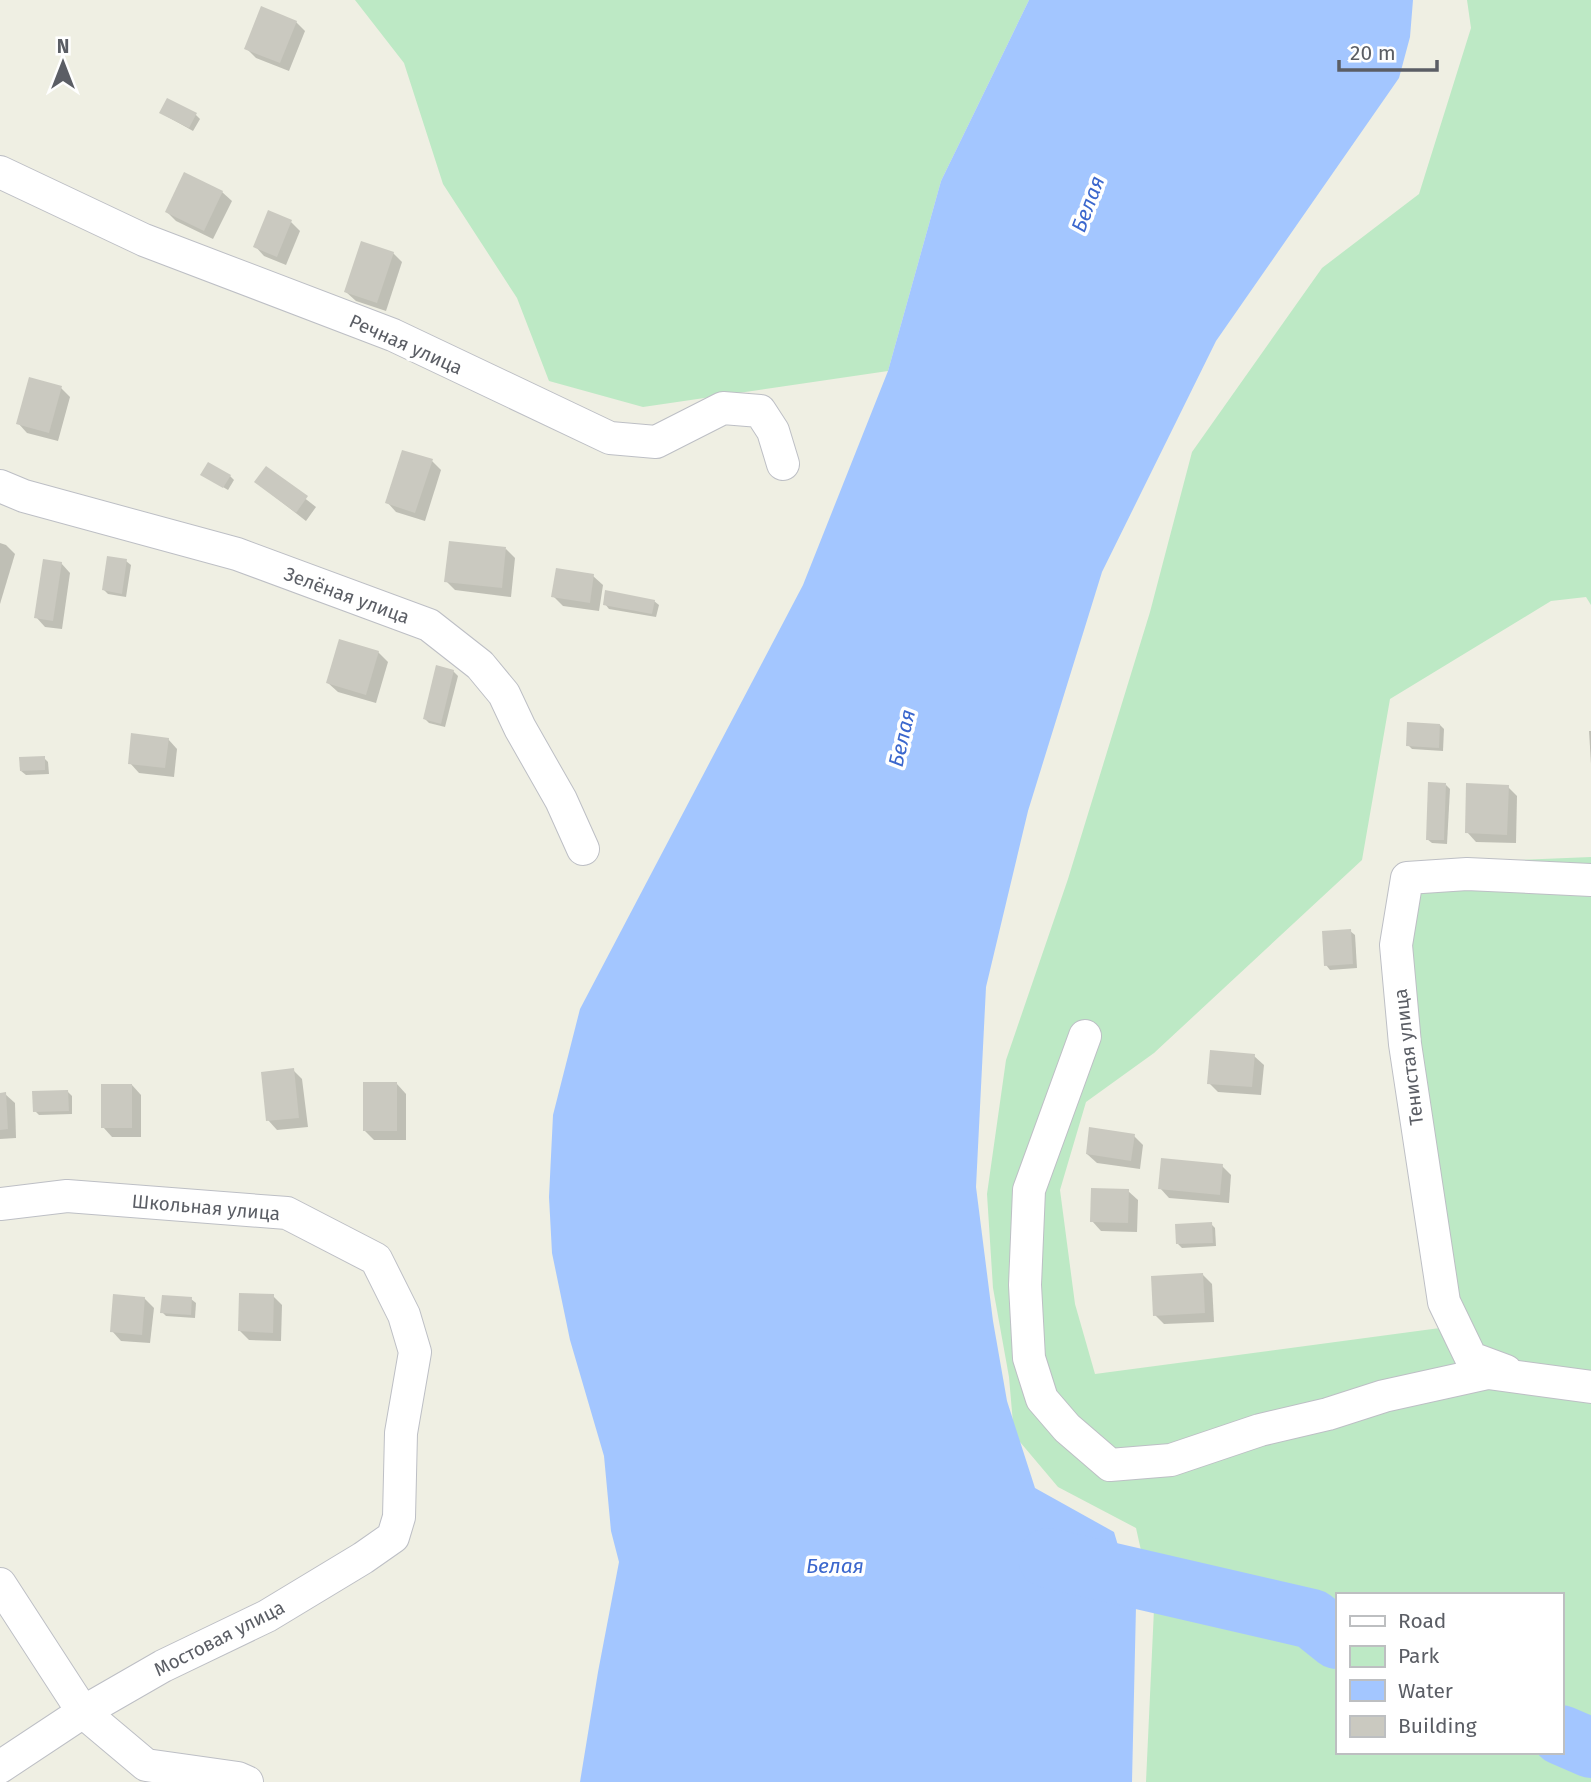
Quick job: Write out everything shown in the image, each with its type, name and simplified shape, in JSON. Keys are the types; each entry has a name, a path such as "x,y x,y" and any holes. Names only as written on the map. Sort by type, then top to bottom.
{"street":[{"name":"Речная улица","path":"0,172 144,240 393,335 610,438 656,442 723,408 760,411 773,430 783,464"},
{"name":"Зелёная улица","path":"0,486 24,496 237,554 429,625 480,665 504,694 520,729 561,800 583,849"},
{"name":"Тенистая улица","path":"1523,1378 1471,1358 1444,1302 1405,1044 1396,945 1407,878 1467,874 1591,880"},
{"path":"1085,1036 1029,1189 1025,1285 1029,1358 1042,1399 1067,1428 1110,1465 1171,1460 1260,1430 1328,1414 1384,1396 1488,1373 1591,1387"},
{"name":"Школьная улица","path":"0,1204 67,1196 288,1213 376,1259 404,1315 415,1352 401,1433 400,1485"},
{"name":"Мостовая улица","path":"0,1767 83,1712 163,1666 267,1616 393,1537 399,1517 400,1485"},
{"path":"0,1584 83,1712 146,1765 238,1778 247,1782"}],"green space":[{"path":"355,0 1029,0 941,181 888,371 643,407 549,381 517,298 443,184 404,63"},
{"path":"1467,0 1591,0 1591,605 1586,597 1551,601 1390,699 1362,860 1154,1053 1086,1102 1060,1190 1075,1304 1095,1374 1440,1328 1399,865 1591,857 1591,1782 1146,1782 1154,1609 1136,1528 1058,1487 1014,1435 1009,1377 993,1288 987,1194 1006,1060 1068,879 1150,612 1192,452 1322,268 1419,194 1471,28"}],"water":[{"name":"Белая","path":"1029,0 1413,0 1410,37 1399,78 1216,341 1102,572 1028,811 986,987 976,1187 993,1321 1007,1401 1035,1488 1114,1532 1136,1606 1132,1782 580,1782 619,1562 611,1531 604,1456 570,1340 552,1253 549,1197 553,1115 580,1009 803,585 888,371 941,181"}],"building":[{"path":"261,6 297,21 280,63 244,49"},
{"path":"167,98 197,113 189,128 159,113"},
{"path":"184,172 223,191 204,231 165,212"},
{"path":"268,210 292,220 277,257 253,247"},
{"path":"361,241 394,252 377,303 344,292"},
{"path":"29,377 62,386 49,433 16,424"},
{"path":"402,450 433,459 415,513 385,503"},
{"path":"208,462 231,475 223,488 200,475"},
{"path":"266,466 308,496 296,513 254,482"},
{"path":"449,541 506,547 502,588 444,582"},
{"path":"107,556 127,559 122,594 102,590"},
{"path":"43,559 62,562 53,621 34,618"},
{"path":"556,568 594,574 590,603 551,597"},
{"path":"605,590 655,600 652,614 603,605"},
{"path":"339,639 379,651 366,695 326,683"},
{"path":"436,665 454,670 441,724 423,719"},
{"path":"1407,722 1440,724 1439,748 1406,746"},
{"path":"131,733 169,738 165,768 128,764"},
{"path":"45,756 45,770 20,771 19,757"},
{"path":"1428,782 1446,783 1444,840 1426,840"},
{"path":"1466,783 1509,785 1507,835 1465,833"},
{"path":"1351,929 1353,964 1324,966 1322,931"},
{"path":"1210,1050 1255,1054 1252,1087 1207,1084"},
{"path":"294,1068 299,1118 266,1121 261,1072"},
{"path":"363,1082 397,1082 397,1131 363,1131"},
{"path":"101,1084 132,1084 132,1128 101,1128"},
{"path":"68,1090 69,1111 33,1112 32,1091"},
{"path":"6,1092 8,1129 0,1130 0,1093"},
{"path":"1089,1127 1135,1134 1131,1161 1086,1154"},
{"path":"1161,1158 1223,1164 1220,1195 1158,1189"},
{"path":"1091,1188 1129,1189 1128,1223 1090,1222"},
{"path":"1212,1222 1213,1243 1176,1244 1175,1224"},
{"path":"1203,1273 1205,1313 1153,1316 1151,1276"},
{"path":"239,1293 274,1294 273,1333 238,1331"},
{"path":"113,1294 145,1297 142,1335 110,1332"},
{"path":"162,1295 192,1297 191,1315 160,1313"}],"waterway":[{"name":"Белая","path":"1048,1558 1312,1619 1336,1638"},
{"name":"Белая","path":"1563,1736 1591,1748"}]}
